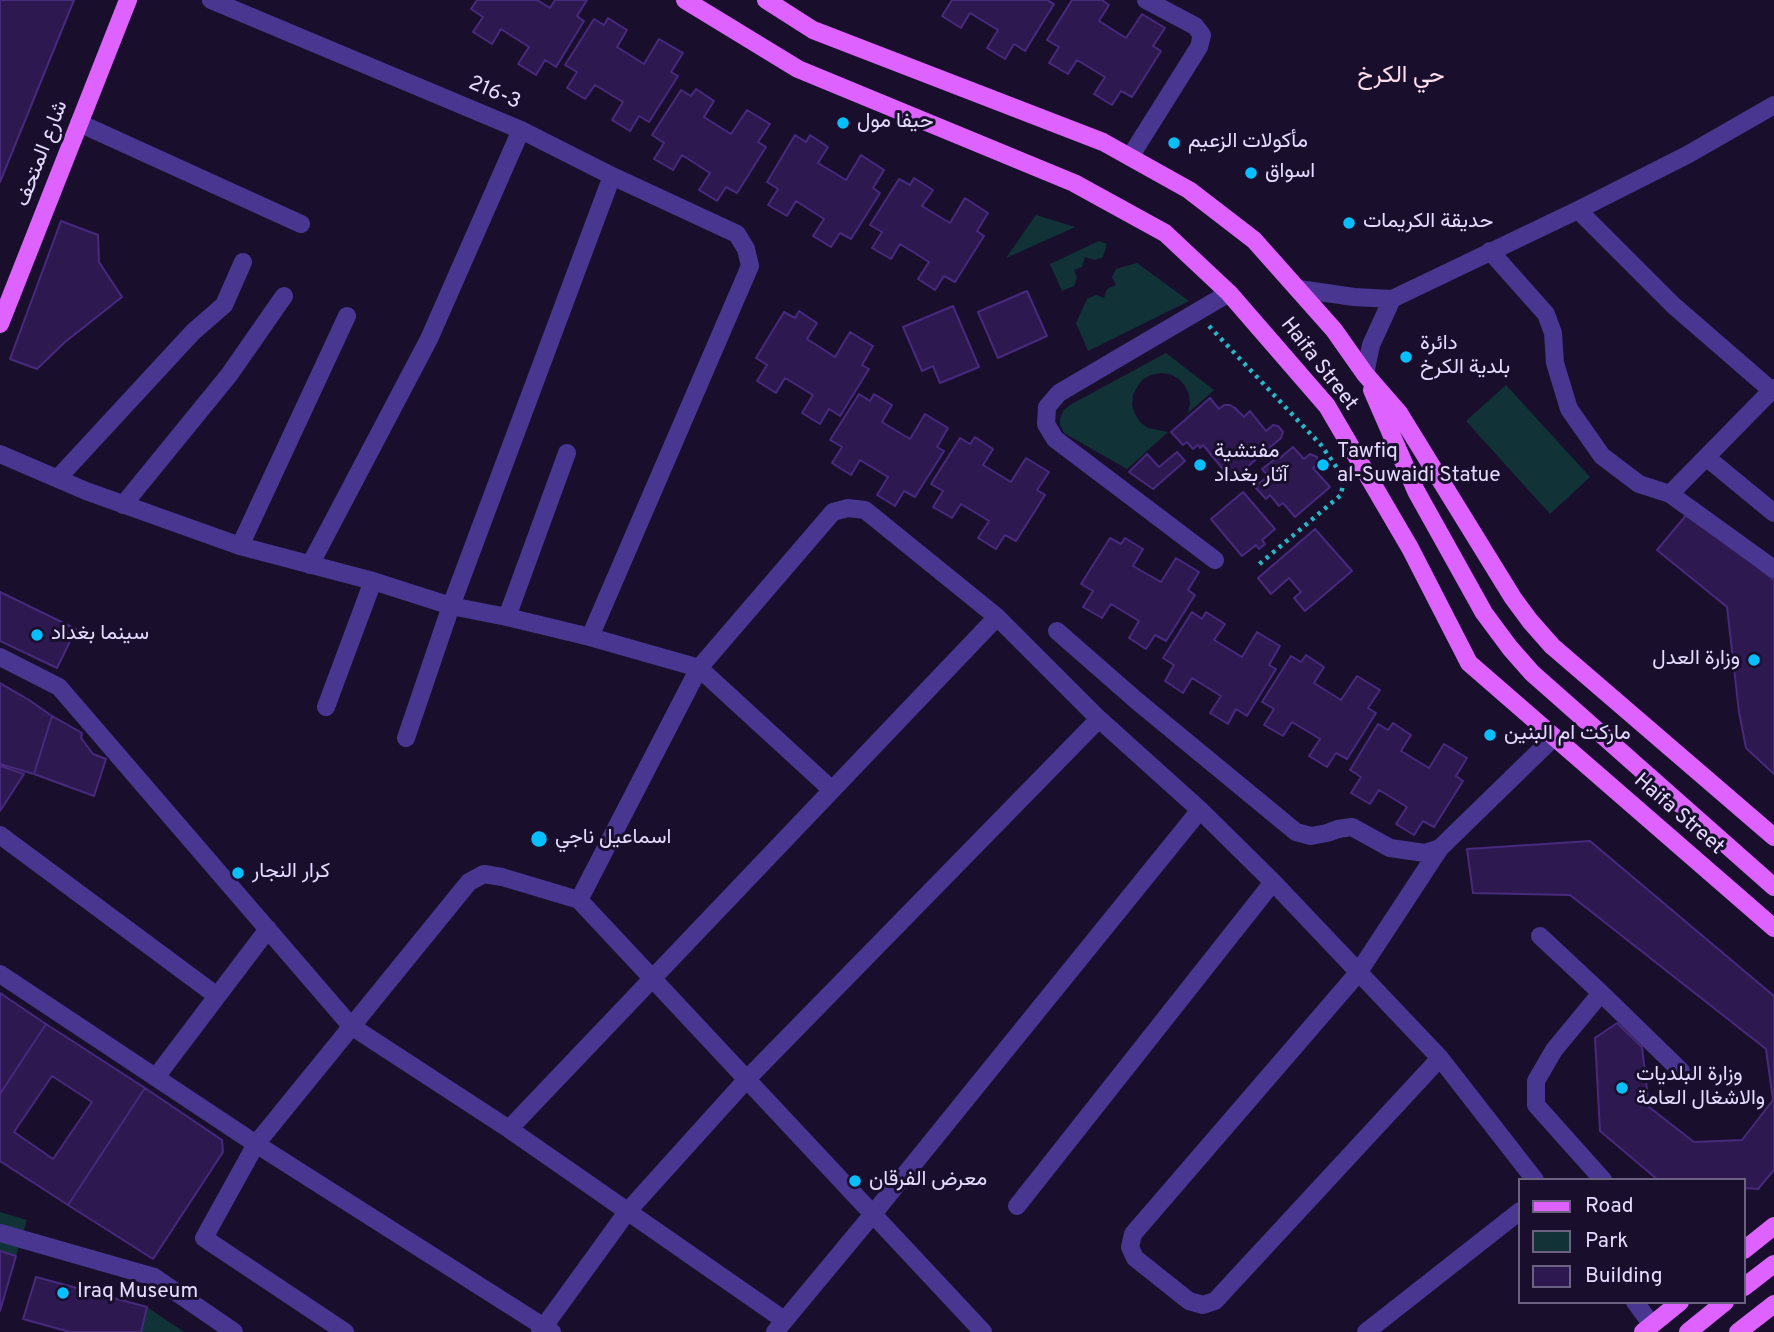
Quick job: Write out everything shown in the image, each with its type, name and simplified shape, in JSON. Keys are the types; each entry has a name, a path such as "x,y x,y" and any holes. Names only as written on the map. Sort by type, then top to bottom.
{"main road":[{"name":"شارع المتحف","path":"0,324 128,0"},
{"name":"Haifa Street","path":"685,0 798,69 1074,183 1165,233 1229,293 1327,406 1410,548 1469,663 1774,928"},
{"name":"Haifa Street","path":"766,0 813,30 1102,142 1189,190 1254,240 1334,330 1365,374 1399,413 1513,598 1537,629 1552,646 1774,837"},
{"path":"1365,374 1416,491 1484,612 1510,648 1532,673 1774,887"},
{"path":"1746,1248 1774,1226"},
{"path":"1746,1285 1774,1264"},
{"path":"1644,1318 1676,1304"},
{"path":"1688,1332 1723,1304"},
{"path":"1738,1332 1774,1304"}],"street":[{"name":"216-3","path":"211,0 521,130 737,234 746,249 750,266 590,637"},
{"path":"1130,157 1199,47 1202,34 1195,26 1146,0"},
{"path":"1298,289 1392,299 1687,155 1774,105"},
{"path":"79,123 301,224"},
{"path":"310,565 429,339 521,130"},
{"path":"406,738 451,606 612,176"},
{"path":"1578,210 1673,305 1772,389 1670,494"},
{"path":"1490,251 1546,314 1553,333 1555,363 1569,409 1602,456 1639,484 1670,494 1774,569"},
{"path":"58,478 193,332 224,305 243,262"},
{"path":"1215,561 1055,439 1046,424 1047,407 1059,393 1229,293"},
{"path":"123,505 229,375 284,296"},
{"path":"1365,374 1371,345 1392,299"},
{"path":"240,546 347,316"},
{"path":"507,617 566,453"},
{"path":"0,454 86,491 240,546 373,581 451,606 590,637 699,668 832,790"},
{"path":"1706,457 1774,513"},
{"path":"579,900 699,668 832,512 848,508 865,510 997,617 1099,719 1200,810 1273,882 1440,1058 1533,1178"},
{"path":"326,707 373,581"},
{"path":"509,1129 997,617"},
{"path":"1057,631 1137,701 1296,831 1311,835 1352,827 1390,848 1424,853 1440,848"},
{"path":"0,657 59,687 351,1026 509,1129 627,1212 779,1326 1200,810"},
{"path":"0,974 256,1144 546,1330 627,1212 747,1079 1099,719"},
{"path":"1440,1058 1215,1301 1203,1306 1189,1301 1135,1258 1130,1248 1133,1234 1359,973 1440,848 1554,737"},
{"path":"0,835 217,996"},
{"path":"345,1332 205,1238 256,1144 469,882 484,874 579,900 983,1332"},
{"path":"1017,1206 1273,882"},
{"path":"156,1077 268,929"},
{"path":"1540,936 1681,1071"},
{"path":"1601,993 1554,1050 1536,1081 1536,1105 1601,1178"},
{"path":"1366,1332 1518,1213"},
{"path":"0,1233 154,1277 233,1332"}],"path":[{"path":"1196,312 1321,445 1337,468 1343,484 1341,495 1257,566"}],"green space":[{"path":"1036,215 1075,227 1006,258"},
{"path":"1099,241 1107,244 1103,257 1095,260 1085,257 1082,267 1074,270 1077,278 1074,286 1062,291 1050,264"},
{"path":"1137,263 1189,301 1088,351 1076,323 1087,299 1096,295 1104,298 1107,289 1116,285 1112,277 1116,269"},
{"path":"1166,353 1214,390 1188,413 1189,394 1179,379 1161,373 1143,379 1133,395 1135,414 1148,428 1168,432 1127,469 1064,433 1060,419 1063,411 1070,405"},
{"path":"1506,385 1590,477 1550,514 1466,421"},
{"path":"0,1212 27,1220 16,1256 0,1251"},
{"path":"147,1307 184,1332 141,1332"}],"building":[{"path":"0,0 74,0 0,182"},
{"path":"477,0 537,0 550,8 555,0 587,0 577,16 584,21 556,67 545,60 536,75 518,64 529,47 501,29 492,44 473,32 483,17 471,9"},
{"path":"952,0 1047,0 1054,4 1025,51 1014,44 1005,59 987,48 998,30 970,13 961,28 942,16"},
{"path":"1072,0 1102,0 1109,5 1099,21 1126,38 1142,14 1165,28 1153,46 1161,51 1132,97 1121,91 1112,105 1094,94 1105,77 1077,60 1068,74 1049,63 1059,47 1047,40"},
{"path":"608,18 627,30 617,47 644,64 659,39 683,53 671,72 678,76 649,122 639,116 630,131 612,120 623,102 595,85 585,99 567,88 577,72 565,65 594,19 604,25"},
{"path":"696,89 714,101 704,117 731,134 747,110 770,124 758,142 766,147 737,193 726,187 717,201 699,190 710,173 682,155 673,170 654,159 664,143 652,135 681,90 691,96"},
{"path":"795,135 806,142 810,135 828,147 818,163 846,180 861,155 884,170 873,188 880,193 851,239 840,233 831,247 813,236 824,219 796,201 787,216 768,205 778,189 767,182"},
{"path":"914,178 933,190 922,206 950,223 965,198 988,213 977,231 984,236 955,282 944,276 935,290 918,279 929,262 900,244 891,259 872,248 882,232 870,225 899,179 910,185"},
{"path":"61,221 98,235 99,262 122,297 65,342 37,369 10,359"},
{"path":"1027,291 1047,336 998,358 978,312"},
{"path":"953,306 979,367 940,383 933,366 922,371 903,327"},
{"path":"799,311 817,323 807,339 835,357 850,332 873,346 862,365 869,369 840,416 829,409 820,424 802,413 813,395 785,378 776,393 757,381 767,365 756,358 784,312 795,318"},
{"path":"859,394 870,401 874,394 892,405 882,422 910,439 925,414 948,428 937,447 944,451 915,497 904,491 895,506 877,495 888,477 860,460 851,475 832,463 842,447 830,440"},
{"path":"1210,398 1219,409 1230,405 1244,417 1250,411 1266,431 1273,425 1283,432 1281,438 1232,480 1203,445 1193,449 1187,442 1183,445 1171,432"},
{"path":"975,437 993,449 983,465 1011,482 1026,458 1049,472 1037,490 1045,495 1016,541 1005,535 996,549 978,538 989,521 961,504 952,518 933,507 943,491 931,484 960,438 970,444"},
{"path":"1293,447 1304,459 1310,454 1317,457 1318,463 1313,468 1330,487 1295,517 1283,503 1279,506 1270,495 1266,499 1255,487 1268,476 1262,469"},
{"path":"1177,452 1185,461 1153,489 1129,472 1147,454 1159,467"},
{"path":"1243,492 1275,529 1262,540 1265,544 1259,549 1256,545 1242,556 1211,519"},
{"name":"وزارة العدل","path":"1688,513 1774,580 1774,774 1746,748 1739,712 1727,607 1657,550"},
{"path":"1315,529 1352,571 1305,611 1294,598 1301,592 1289,578 1271,594 1258,578"},
{"path":"1110,538 1121,544 1125,538 1143,549 1133,566 1161,582 1176,558 1199,572 1188,590 1195,595 1166,641 1155,635 1146,649 1129,638 1139,621 1111,604 1102,618 1083,607 1093,591 1081,584"},
{"name":"سينما بغداد","path":"0,592 76,629 57,668 0,641"},
{"path":"1192,612 1202,619 1206,612 1225,624 1214,640 1242,657 1257,632 1280,646 1269,665 1276,669 1247,716 1236,709 1228,724 1210,713 1221,696 1192,678 1183,693 1165,681 1174,665 1163,658"},
{"path":"1306,655 1324,667 1314,683 1341,700 1357,676 1380,690 1368,708 1376,713 1347,759 1336,753 1327,767 1309,756 1320,739 1292,722 1283,736 1264,725 1274,709 1262,702 1291,656 1301,662"},
{"path":"0,683 52,716 34,774 0,764"},
{"path":"52,716 82,733 81,738 93,754 106,759 94,796 34,774"},
{"path":"1393,723 1411,735 1401,751 1429,768 1444,744 1467,758 1456,776 1463,781 1434,827 1423,821 1414,835 1396,824 1407,807 1379,790 1370,804 1351,793 1361,777 1350,770 1378,724 1388,730"},
{"path":"0,766 24,774 0,811"},
{"path":"1590,841 1774,996 1774,1170 1758,1189 1746,1188 1746,1178 1656,1178 1600,1131 1595,1038 1617,1023 1642,1047 1649,1107 1694,1142 1742,1140 1773,1100 1766,1049 1570,895 1473,893 1467,849"},
{"path":"0,993 46,1024 0,1094"},
{"path":"46,1024 145,1088 68,1205 0,1161 0,1094","holes":["52,1076 92,1102 53,1159 14,1132"]},
{"path":"145,1088 222,1140 223,1152 153,1259 68,1205"},
{"path":"0,1251 16,1256 0,1311"},
{"name":"Iraq Museum","path":"36,1277 147,1307 141,1332 70,1332 23,1319"}],"place":[{"name":"حيفا مول","path":"843,123"},
{"name":"مأكولات الزعيم","path":"1174,143"},
{"name":"اسواق","path":"1251,173"},
{"name":"حديقة الكريمات","path":"1349,223"},
{"name":"دائرة بلدية الكرخ","path":"1406,357"},
{"name":"مفتشية آثار بغداد","path":"1200,465"},
{"name":"Tawfiq al-Suwaidi Statue","path":"1323,465"},
{"name":"سينما بغداد","path":"37,635"},
{"name":"وزارة العدل","path":"1754,660"},
{"name":"ماركت ام البنين","path":"1490,735"},
{"name":"اسماعيل ناجي","path":"539,839"},
{"name":"كرار النجار","path":"238,873"},
{"name":"وزارة البلديات والاشغال العامة","path":"1622,1088"},
{"name":"معرض الفرقان","path":"855,1181"},
{"name":"Iraq Museum","path":"63,1293"}],"district":[{"name":"حي الكرخ","path":"1401,77"}]}
